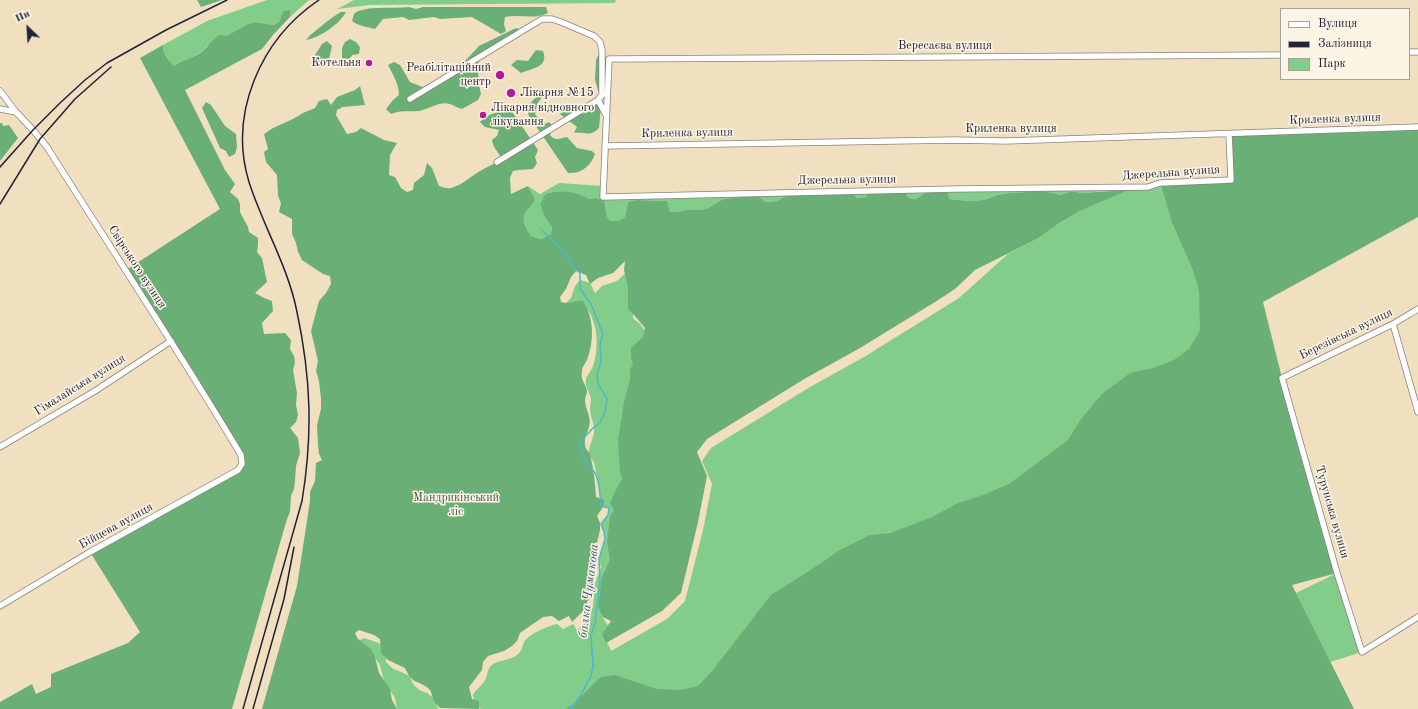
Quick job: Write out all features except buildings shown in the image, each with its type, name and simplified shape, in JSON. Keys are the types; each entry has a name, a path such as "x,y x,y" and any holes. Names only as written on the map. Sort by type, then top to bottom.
{"street":[{"path":"410,99 542,19 552,19 594,36 600,42 602,50 602,95 598,100 497,162"},
{"name":"Вересаєва вулиця","path":"609,59 1280,55"},
{"name":"Джерельна вулиця","path":"609,59 603,197 947,189 1148,187 1160,183 1230,180 1229,134"},
{"name":"Свірського вулиця","path":"0,91 16,112 47,147 171,340 241,456 242,464"},
{"path":"598,100 606,115"},
{"path":"0,109 16,112"},
{"name":"Криленка вулиця","path":"605,146 954,140 1006,141 1418,127"},
{"name":"Березівська вулиця","path":"1282,378 1393,324 1418,309"},
{"path":"1393,324 1418,412"},
{"name":"Гімалайська вулиця","path":"0,447 95,391 171,340"},
{"name":"Турунська вулиця","path":"1282,378 1337,573 1362,652 1418,617"},
{"name":"Бійцева вулиця","path":"0,606 90,552 238,470 242,464"}],"green space":[{"path":"197,0 222,0 201,7"},
{"path":"267,0 309,0 290,17 290,11 274,25 255,22 248,24 207,46 200,53 174,66 165,54 163,45 207,21"},
{"path":"354,0 616,0 615,3 370,5 337,9"},
{"path":"409,7 416,9 423,7 546,7 548,13 532,17 505,17 504,24 506,31 501,34 472,17 440,19 434,17 409,20 403,17 383,19 375,29 354,23 352,21 354,14 364,9"},
{"path":"290,10 290,17 262,49 185,90 225,170 235,184 230,192 238,199 240,204 240,212 249,232 258,238 257,252 262,258 267,282 255,293 272,301 273,311 262,323 264,334 285,333 291,340 290,349 294,356 295,363 293,370 297,393 296,405 298,415 296,422 290,428 298,438 300,453 296,466 290,512 232,709 0,709 0,702 32,684 36,694 51,687 51,674 128,643 140,632 90,552 238,470 241,455 126,270 220,209 140,58 163,45 165,54 174,66 200,53 219,35 226,36 248,24 255,22 274,25 280,21 284,11"},
{"path":"341,12 346,12 343,17 329,30 306,40 323,25"},
{"path":"516,28 522,30 479,55 478,81 481,94 478,100 462,109 446,103 438,104 419,111 391,114 386,109 399,95 397,83 388,65 394,62 400,65 410,82 430,90 441,84 448,72 453,67 465,61 479,46"},
{"path":"350,39 356,42 360,47 359,54 352,55 349,60 342,61 342,48 345,42"},
{"path":"327,41 332,46 329,59 324,62 316,62 315,55 322,44"},
{"path":"536,50 543,51 544,56 542,64 539,66 521,73 511,65 517,60 528,61"},
{"path":"599,54 602,95 599,128 590,133 574,133 577,127 560,114 565,110 576,115 588,112 598,100 599,93 595,80 596,60"},
{"name":"Мандрикінський ліс","path":"360,86 365,105 343,107 337,110 336,115 347,134 356,132 361,128 384,140 397,143 390,155 389,175 395,177 401,188 407,192 413,190 414,183 424,175 427,163 432,168 439,186 451,188 460,185 494,163 501,157 494,147 492,140 497,136 499,130 485,127 480,122 489,115 508,109 513,113 538,150 535,157 537,163 533,169 513,171 510,178 511,194 528,186 535,199 525,213 524,222 531,236 541,239 551,234 552,227 544,216 540,204 545,194 550,192 562,191 579,194 589,199 603,199 610,221 618,221 625,217 628,202 636,200 667,201 670,212 678,212 684,210 702,210 723,199 758,195 765,202 777,201 791,193 853,193 857,198 866,197 869,192 906,193 909,198 916,199 925,193 947,190 949,199 969,201 984,200 997,195 1010,193 1043,191 1061,195 1072,191 1081,193 1133,188 1082,210 1061,222 1037,239 975,270 955,289 935,302 860,348 806,378 707,439 697,452 707,476 681,593 662,611 606,643 602,634 611,621 603,617 598,607 602,577 610,560 607,542 610,516 614,510 610,503 622,479 620,472 618,440 624,402 630,380 630,370 633,363 631,358 631,348 643,337 645,328 628,309 628,287 624,270 625,261 613,273 598,278 590,284 586,275 576,271 560,297 561,302 564,303 583,301 591,321 592,336 590,350 583,367 582,374 582,380 587,391 585,403 590,420 585,443 590,455 595,481 596,497 604,500 603,507 597,516 600,523 600,530 595,551 596,558 591,575 589,598 583,611 572,622 569,616 559,621 552,616 543,617 520,633 517,641 512,646 504,651 488,656 483,662 482,670 469,687 472,699 479,701 479,709 440,708 434,701 429,689 413,680 405,668 388,660 381,653 380,639 374,635 359,630 355,633 358,639 371,649 375,657 379,673 390,689 392,700 397,709 262,709 297,586 310,501 310,492 315,481 316,463 322,460 319,454 317,425 321,409 319,381 316,371 318,361 311,331 319,301 331,284 330,276 323,274 302,260 292,234 292,219 279,212 281,203 278,196 277,175 266,162 264,152 268,149 264,134 273,128 315,108 319,101 327,99 331,105 337,97 355,90"},
{"path":"541,93 545,93 537,104 535,114 541,122 545,124 549,122 553,126 550,135 556,139 567,137 577,148 592,151 595,154 588,166 581,171 568,173 529,116 529,106"},
{"path":"206,102 211,105 225,126 236,134 237,147 235,154 229,157 226,151 220,148 202,108"},
{"path":"0,123 2,123 3,126 9,125 18,138 0,161"},
{"path":"1418,127 1418,217 1263,302 1282,378 1337,573 1292,585 1354,709 565,709 572,705 601,677 615,675 657,689 680,690 698,686 712,671 771,595 840,550 870,535 891,533 932,517 958,503 983,495 1009,484 1068,440 1081,419 1102,394 1130,373 1153,368 1174,360 1189,349 1200,330 1199,292 1193,271 1172,223 1160,183 1230,180 1229,134"},
{"path":"559,183 604,186 603,197 955,189 1148,187 1160,183 1172,223 1193,271 1199,292 1204,339 1194,357 1179,368 1157,376 1135,381 1107,402 1086,428 1073,448 1013,493 988,504 962,511 936,525 896,541 875,544 844,558 814,580 776,603 716,680 702,694 684,698 661,697 620,684 606,685 581,709 482,709 476,707 473,695 484,682 493,664 517,655 526,639 544,628 557,624 563,629 573,624 577,630 588,620 593,606 595,583 601,567 599,559 605,539 601,524 608,516 609,508 601,506 597,474 589,453 594,429 590,412 591,399 586,385 586,379 595,359 597,345 596,330 588,310 569,311 565,310 564,305 571,298 575,286 580,280 590,283 595,293 602,286 617,281 630,269 629,279 633,295 633,318 650,337 647,345 636,357 637,371 635,388 629,410 622,448 627,488 621,496 615,511 618,518 614,524 612,551 614,568 606,585 602,616 608,626 615,629 607,642 611,651 667,619 685,601 703,530 712,484 702,461 711,448 810,387 864,357 959,298 1008,254 1037,239 1061,222 1082,210 1129,189 1081,193 1072,191 1061,195 1043,191 1010,193 997,195 984,200 969,201 948,199 947,190 925,193 916,199 909,198 906,193 869,192 866,197 857,198 853,193 791,193 777,201 765,202 757,195 723,199 702,210 684,210 678,212 670,212 667,201 636,200 628,202 625,217 618,221 610,221 603,199 589,199 579,194 562,191 545,194 540,204 544,216 552,227 551,234 541,239 531,236 525,225 524,216 535,199 528,186 540,194"},
{"path":"1337,573 1362,652 1330,662 1296,593"},
{"path":"364,638 379,643 385,648 386,662 392,668 410,676 413,684 419,690 427,693 435,699 438,709 397,709 395,698 384,681 380,665 359,641"}],"waterway":[{"name":"балка Чумакова","path":"541,229 561,249 572,265 580,273 580,289 591,304 603,334 600,343 601,362 597,374 598,384 607,399 605,412 600,423 594,427 580,442 584,458 597,478 600,490 601,506 609,508 608,515 601,524 605,539 599,559 600,582 595,623 591,636 593,666 591,676 579,698 570,709"}],"railway":[{"path":"0,167 33,130 60,103 85,80 107,63 166,30 227,0"},
{"path":"243,709 302,501 306,476 309,429 308,383 302,336 297,312 288,278 249,182 244,156 243,130 247,104 254,80 266,57 281,35 298,16 319,0"},
{"path":"0,204 40,139 75,99 111,67"},
{"path":"253,709 284,599 294,547"}],"place":[{"name":"Котельня","path":"369,63"},
{"name":"Реабілітаційний центр","path":"500,75"},
{"name":"Лікарня №15","path":"511,93"},
{"name":"Лікарня відновного лікування","path":"483,115"}]}
